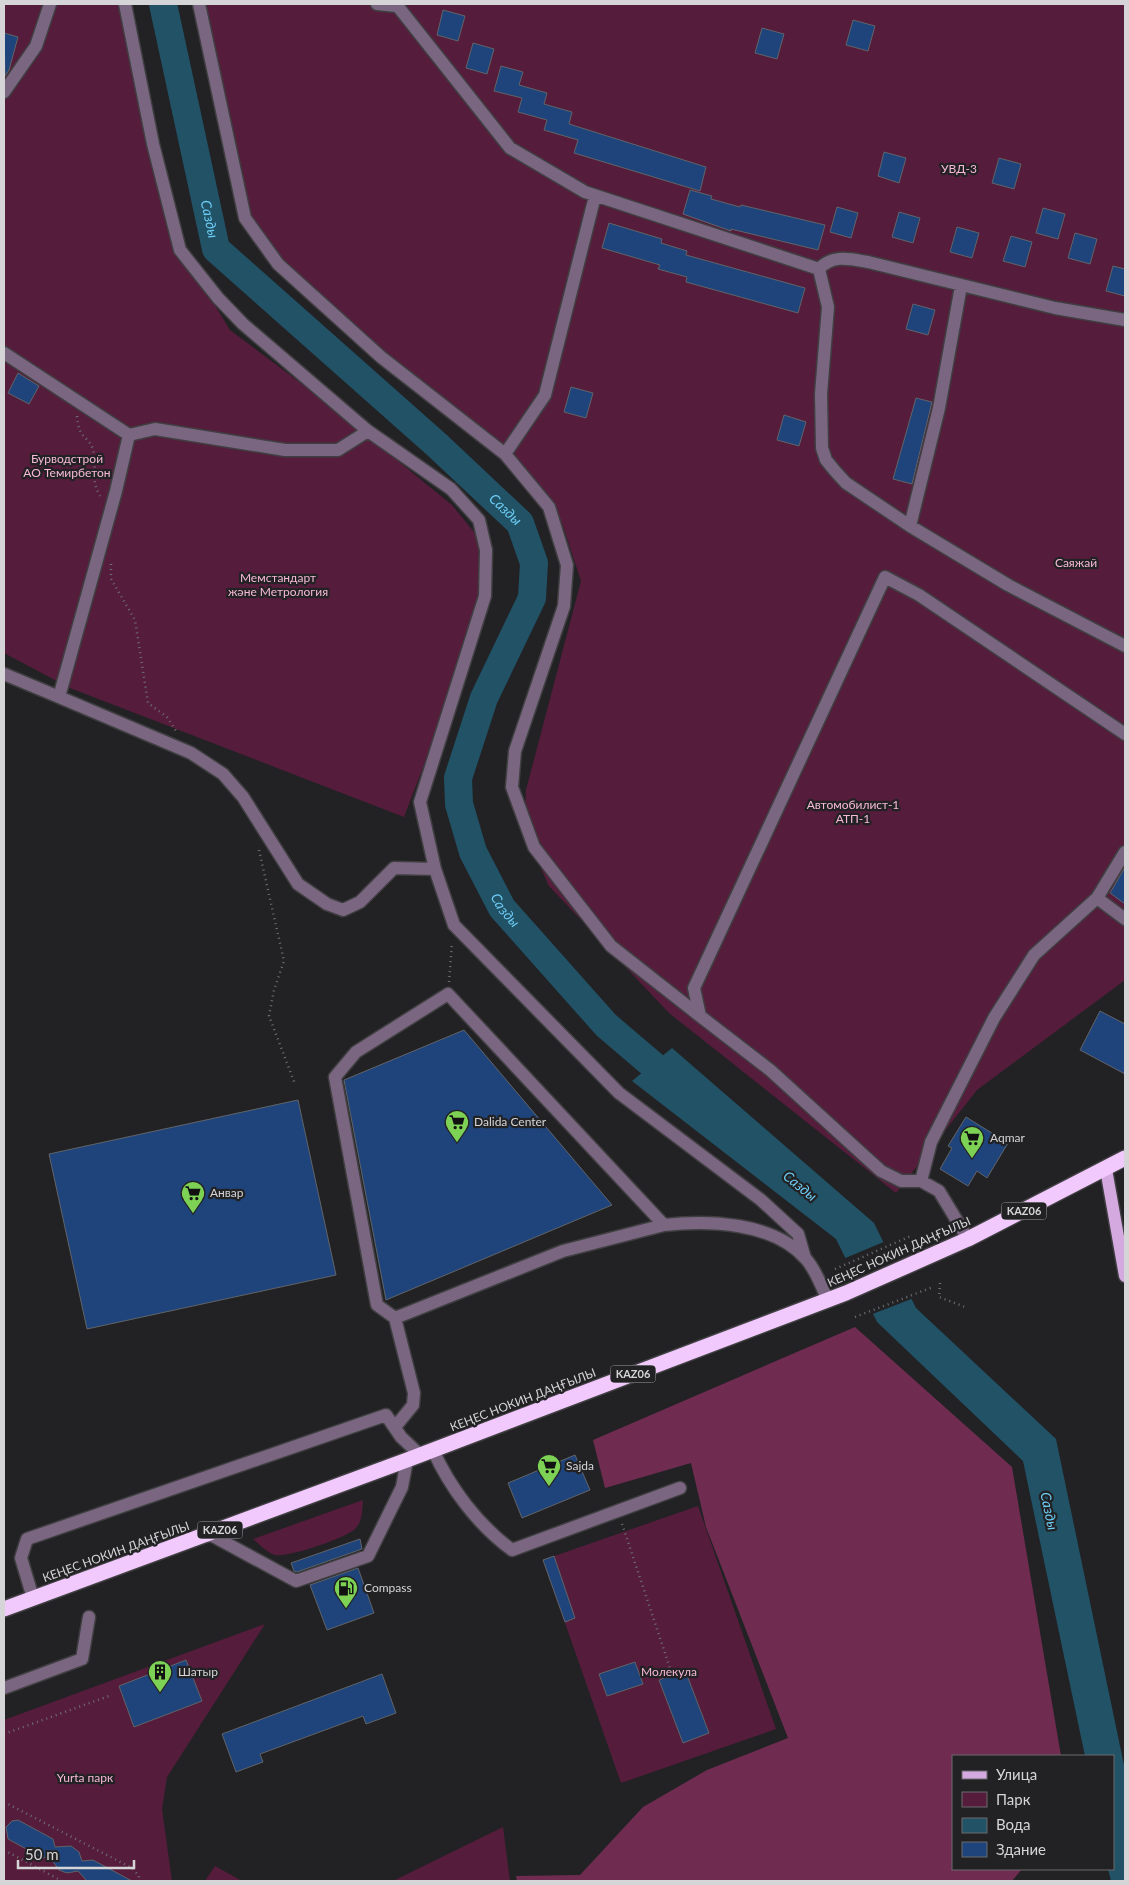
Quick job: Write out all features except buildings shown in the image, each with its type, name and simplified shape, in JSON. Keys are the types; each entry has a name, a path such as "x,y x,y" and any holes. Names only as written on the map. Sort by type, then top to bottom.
{"highway":[{"name":"КЕҢЕС НОКИН ДАҢҒЫЛЫ","path":"4,1608 204,1536 846,1294 968,1239 1125,1158"}],"main road":[{"path":"1106,1169 1125,1276"}],"street":[{"path":"4,92 36,46 50,4"},
{"path":"125,4 153,144 180,250 218,298 243,324 368,431 451,490 478,520 486,550 485,596 420,802 435,869 454,925 619,1093 761,1200 798,1234 805,1258"},
{"path":"199,4 245,218 278,264 381,358 505,454 549,506 567,565 564,606 515,751 512,787 534,847 611,946 770,1070 881,1171 901,1181 921,1181 939,1191 968,1239"},
{"path":"377,4 396,5 510,148 595,196 819,269"},
{"path":"505,454 545,395 595,196"},
{"path":"819,269 826,262 841,258 1055,308 1125,320"},
{"path":"819,269 828,307 820,423 822,448 826,460 846,483 910,526 1008,585 1125,646"},
{"path":"910,526 939,408 961,286"},
{"path":"4,353 129,435 155,429 285,450 338,450 368,431"},
{"path":"59,697 110,513 129,435"},
{"path":"700,1016 694,988 885,577 919,595 1125,734"},
{"path":"4,674 191,753 223,774 243,797 298,884 326,904 343,910 360,902 394,868 435,869"},
{"path":"921,1181 931,1142 994,1018 1034,955 1097,898 1125,852"},
{"path":"1097,898 1125,919"},
{"path":"395,1428 413,1405 414,1393 395,1318 377,1305 336,1076 356,1052 448,994 664,1225"},
{"path":"395,1318 563,1251 664,1225 695,1222 726,1225 771,1234 788,1243 812,1267 828,1300"},
{"path":"33,1598 21,1558 27,1538 386,1415 395,1428 420,1455 442,1471 492,1536 512,1550 680,1488"},
{"path":"204,1536 211,1535 296,1581 368,1556 420,1455"},
{"path":"4,1688 82,1659 90,1617"}],"path":[{"path":"75,400 78,430 93,449 94,484 110,513"},
{"path":"111,560 112,579 135,620 148,703 167,717 177,731"},
{"path":"257,841 284,961 274,990 269,1016 295,1084"},
{"path":"448,994 454,925"},
{"path":"835,1269 912,1236"},
{"path":"940,1283 939,1297 965,1307"},
{"path":"855,1317 933,1287"},
{"path":"617,1511 670,1668"},
{"path":"4,1734 109,1696"},
{"path":"4,1802 132,1868 139,1876 138,1881"},
{"path":"4,1850 62,1881"}],"green space":[{"name":"Мемстандарт және Метрология","path":"4,4 127,4 178,245 230,330 322,399 452,505 483,543 481,616 404,817 70,688 4,653"},
{"path":"203,4 1125,4 1125,980 977,1090 896,1193 669,1013 549,886 524,832 526,790 581,581 563,526 530,476 312,305 265,259 245,198"},
{"path":"363,1500 362,1515 358,1526 349,1533 329,1542 291,1553 275,1555 253,1539"},
{"name":"Молекула","path":"698,1506 776,1729 621,1783 543,1560"},
{"name":"Yurta парк","path":"265,1624 167,1777 162,1809 172,1881 4,1881 4,1720"},
{"path":"503,1827 510,1881 393,1881"},
{"path":"215,1866 242,1881 205,1881"}],"shaded area":[{"path":"855,1327 1012,1467 1061,1755 952,1755 952,1870 1021,1870 1012,1881 517,1881 516,1876 580,1875 643,1807 707,1770 788,1738 706,1527 691,1463 605,1488 593,1440"}],"water":[{"path":"672,1048 874,1223 916,1308 1056,1439 1125,1770 1125,1881 1111,1881 1108,1870 1114,1870 1114,1755 1085,1755 1023,1461 877,1322 836,1239 632,1081"}],"pier":[{"path":"886,1241 914,1298 870,1315 843,1259"}],"waterway":[{"name":"Сазды","path":"163,4 216,249 437,445 520,523 534,563 532,598 484,698 458,778 459,804 473,852 502,908 606,1025 681,1089"}],"place":[{"name":"Dalida Center","path":"457,1143"},
{"name":"Aqmar","path":"972,1159"},
{"name":"Анвар","path":"193,1214"},
{"name":"Sajda","path":"549,1487"},
{"name":"Compass","path":"346,1609"},
{"name":"Шатыр","path":"160,1693"}],"park label":[{"name":"УВД-3","path":"959,169"},
{"name":"Бурводстрой АО Темирбетон","path":"67,466"},
{"name":"Саяжай","path":"1076,563"},
{"name":"Автомобилист-1 АТП-1","path":"853,812"}]}
